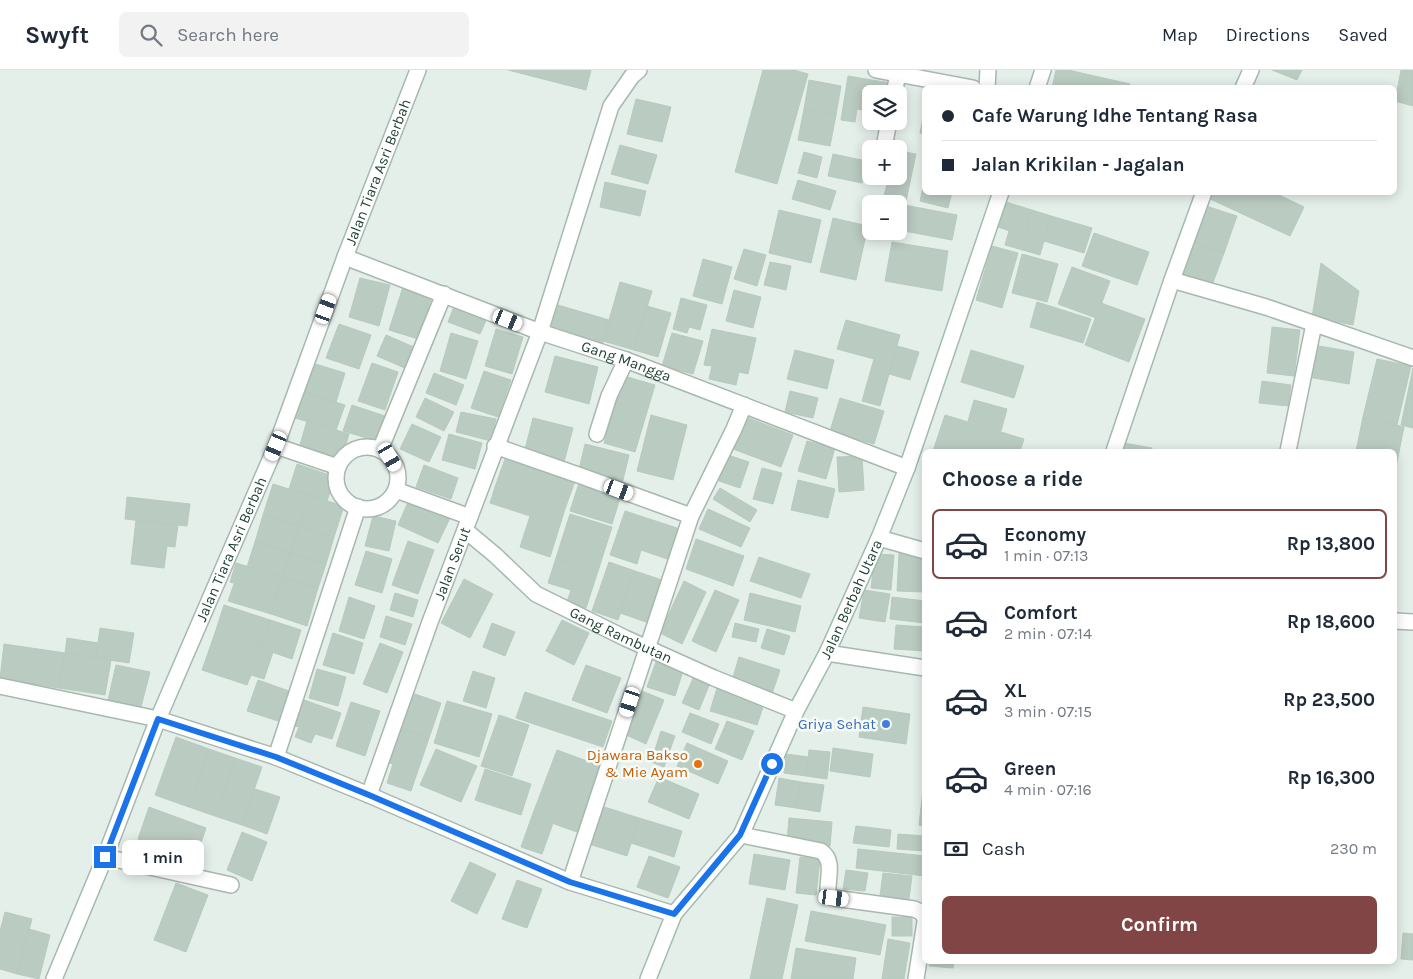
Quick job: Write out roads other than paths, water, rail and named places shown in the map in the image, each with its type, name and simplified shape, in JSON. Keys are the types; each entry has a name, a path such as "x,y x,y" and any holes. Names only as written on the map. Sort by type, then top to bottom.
{"street":[{"name":"Jalan Tiara Asri Berbah","path":"54,979 105,857 158,719 276,446 345,257 418,70"},
{"name":"Jalan Serut","path":"369,795 430,622 540,332 611,106 632,76 639,70"},
{"path":"876,70 957,85"},
{"path":"987,85 988,70"},
{"path":"1038,85 1043,70"},
{"path":"1245,85 1251,70"},
{"path":"896,85 898,74"},
{"name":"Jalan Berbah Utara","path":"648,979 674,914 740,835 796,711 827,653 879,538 907,468 1000,195"},
{"path":"1115,449 1203,195"},
{"name":"Gang Mangga","path":"345,257 540,332 626,360 907,468"},
{"path":"1172,280 1266,307 1413,358"},
{"path":"380,450 444,294"},
{"path":"1288,449 1314,324"},
{"path":"597,434 609,396 626,360"},
{"path":"570,882 691,516 744,405"},
{"path":"276,446 338,467"},
{"path":"496,446 691,516"},
{"path":"368,447 380,450 390,457 396,467 398,478 396,490 380,506 369,509 358,507 349,503 337,487 338,467 344,457 355,449 368,447"},
{"name":"Gang Rambutan","path":"396,490 467,524 536,594 714,678 796,711"},
{"path":"276,757 358,507"},
{"path":"879,538 922,550"},
{"path":"1397,621 1413,622"},
{"path":"827,653 922,668"},
{"path":"0,686 158,719 276,757 570,882 674,914"},
{"path":"740,835 820,850 827,855 830,864 828,893 834,898 914,909 922,914"},
{"path":"105,857 230,885"},
{"path":"916,979 922,941"}],"place":[{"name":"Griya Sehat","path":"886,724"},
{"name":"Djawara Bakso & Mie Ayam","path":"698,764"}]}
